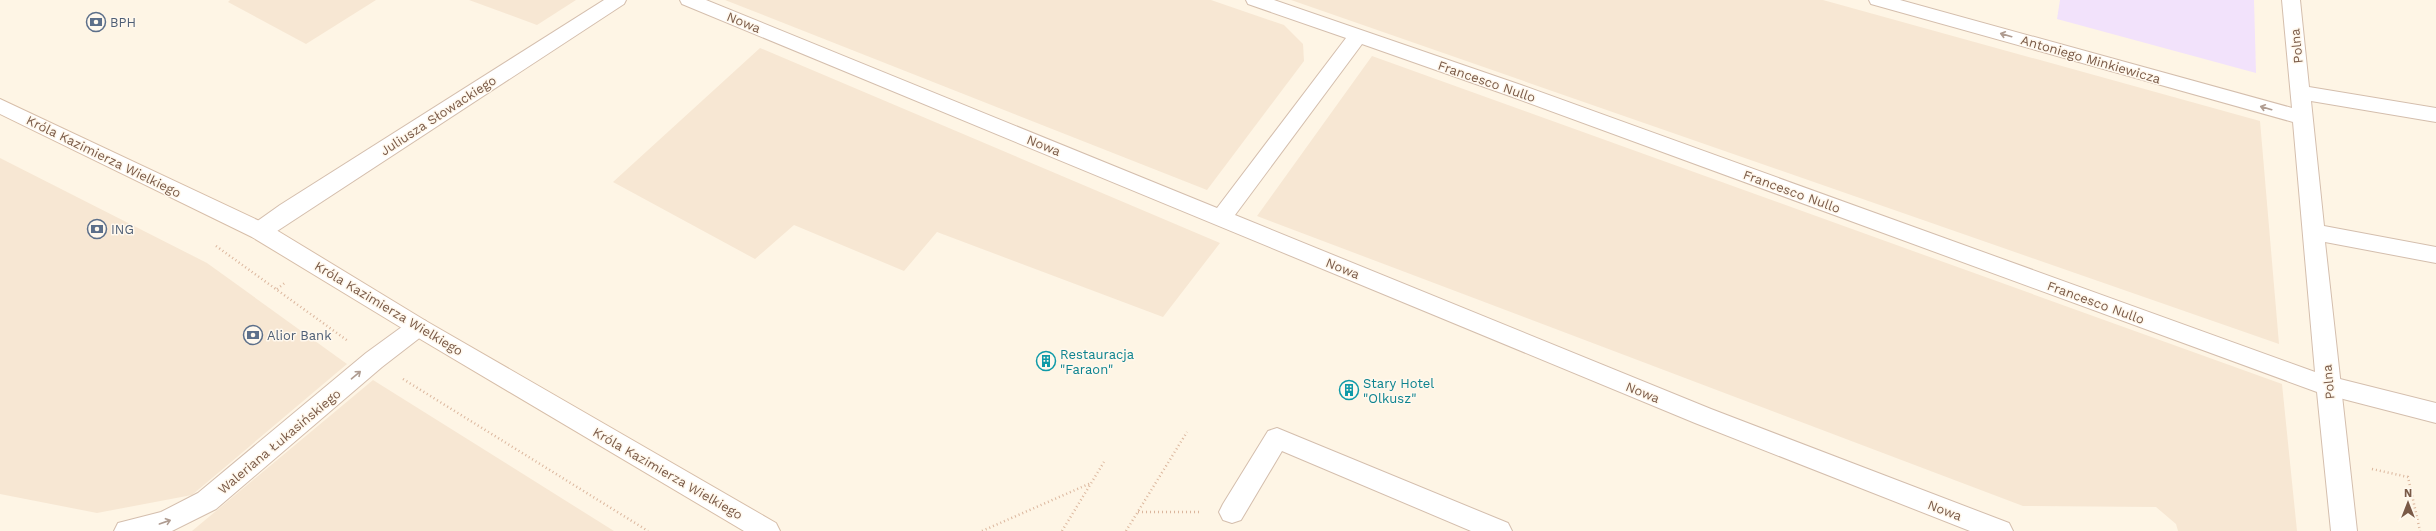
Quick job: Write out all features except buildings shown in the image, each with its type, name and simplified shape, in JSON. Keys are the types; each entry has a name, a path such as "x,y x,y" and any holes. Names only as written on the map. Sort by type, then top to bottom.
{"street":[{"name":"Juliusza Słowackiego","path":"260,231 288,211 617,0"},
{"name":"Nowa","path":"689,0 1703,416 2000,531"},
{"name":"Francesco Nullo","path":"1255,0 1537,98 2328,386 2436,413"},
{"name":"Antoniego Minkiewicza","path":"1878,0 2303,118"},
{"name":"Polna","path":"2291,0 2315,232 2328,386 2344,531"},
{"path":"1221,218 1358,36"},
{"path":"2300,92 2436,115"},
{"name":"Króla Kazimierza Wielkiego","path":"0,106 260,231 418,327 767,531"},
{"path":"2315,232 2436,255"},
{"name":"Waleriana Łukasińskiego","path":"127,531 166,522 207,501 374,360 418,327"},
{"path":"1232,512 1277,438 1498,531"}],"path":[{"path":"210,242 350,342"},
{"path":"401,377 648,531"},
{"path":"1126,531 1187,432"},
{"path":"1062,531 1104,462"},
{"path":"2367,468 2408,477 2420,531"},
{"path":"982,531 1091,483"},
{"path":"1138,512 1232,512"}],"shaded area":[{"path":"230,0 376,0 306,44 228,2"},
{"path":"469,0 576,0 537,25"},
{"path":"725,0 1211,0 1284,25 1303,44 1304,61 1207,190"},
{"path":"1291,0 1823,0 2260,121 2279,344"},
{"path":"2060,0 2254,0 2256,73 2057,19"},
{"path":"760,48 1220,243 1163,317 937,232 904,271 794,225 755,259 613,182"},
{"path":"1372,56 2282,384 2297,531 2178,531 2176,524 2156,507 2023,506 1257,216"},
{"path":"0,158 207,263 347,364 192,495 97,513 0,494"},
{"path":"373,380 614,531 192,531"}],"place":[{"name":"BPH","path":"96,22"},
{"name":"ING","path":"97,229"},
{"name":"Alior Bank","path":"253,335"},
{"name":"Restauracja \"Faraon\"","path":"1046,361"},
{"name":"Stary Hotel \"Olkusz\"","path":"1349,390"}]}
